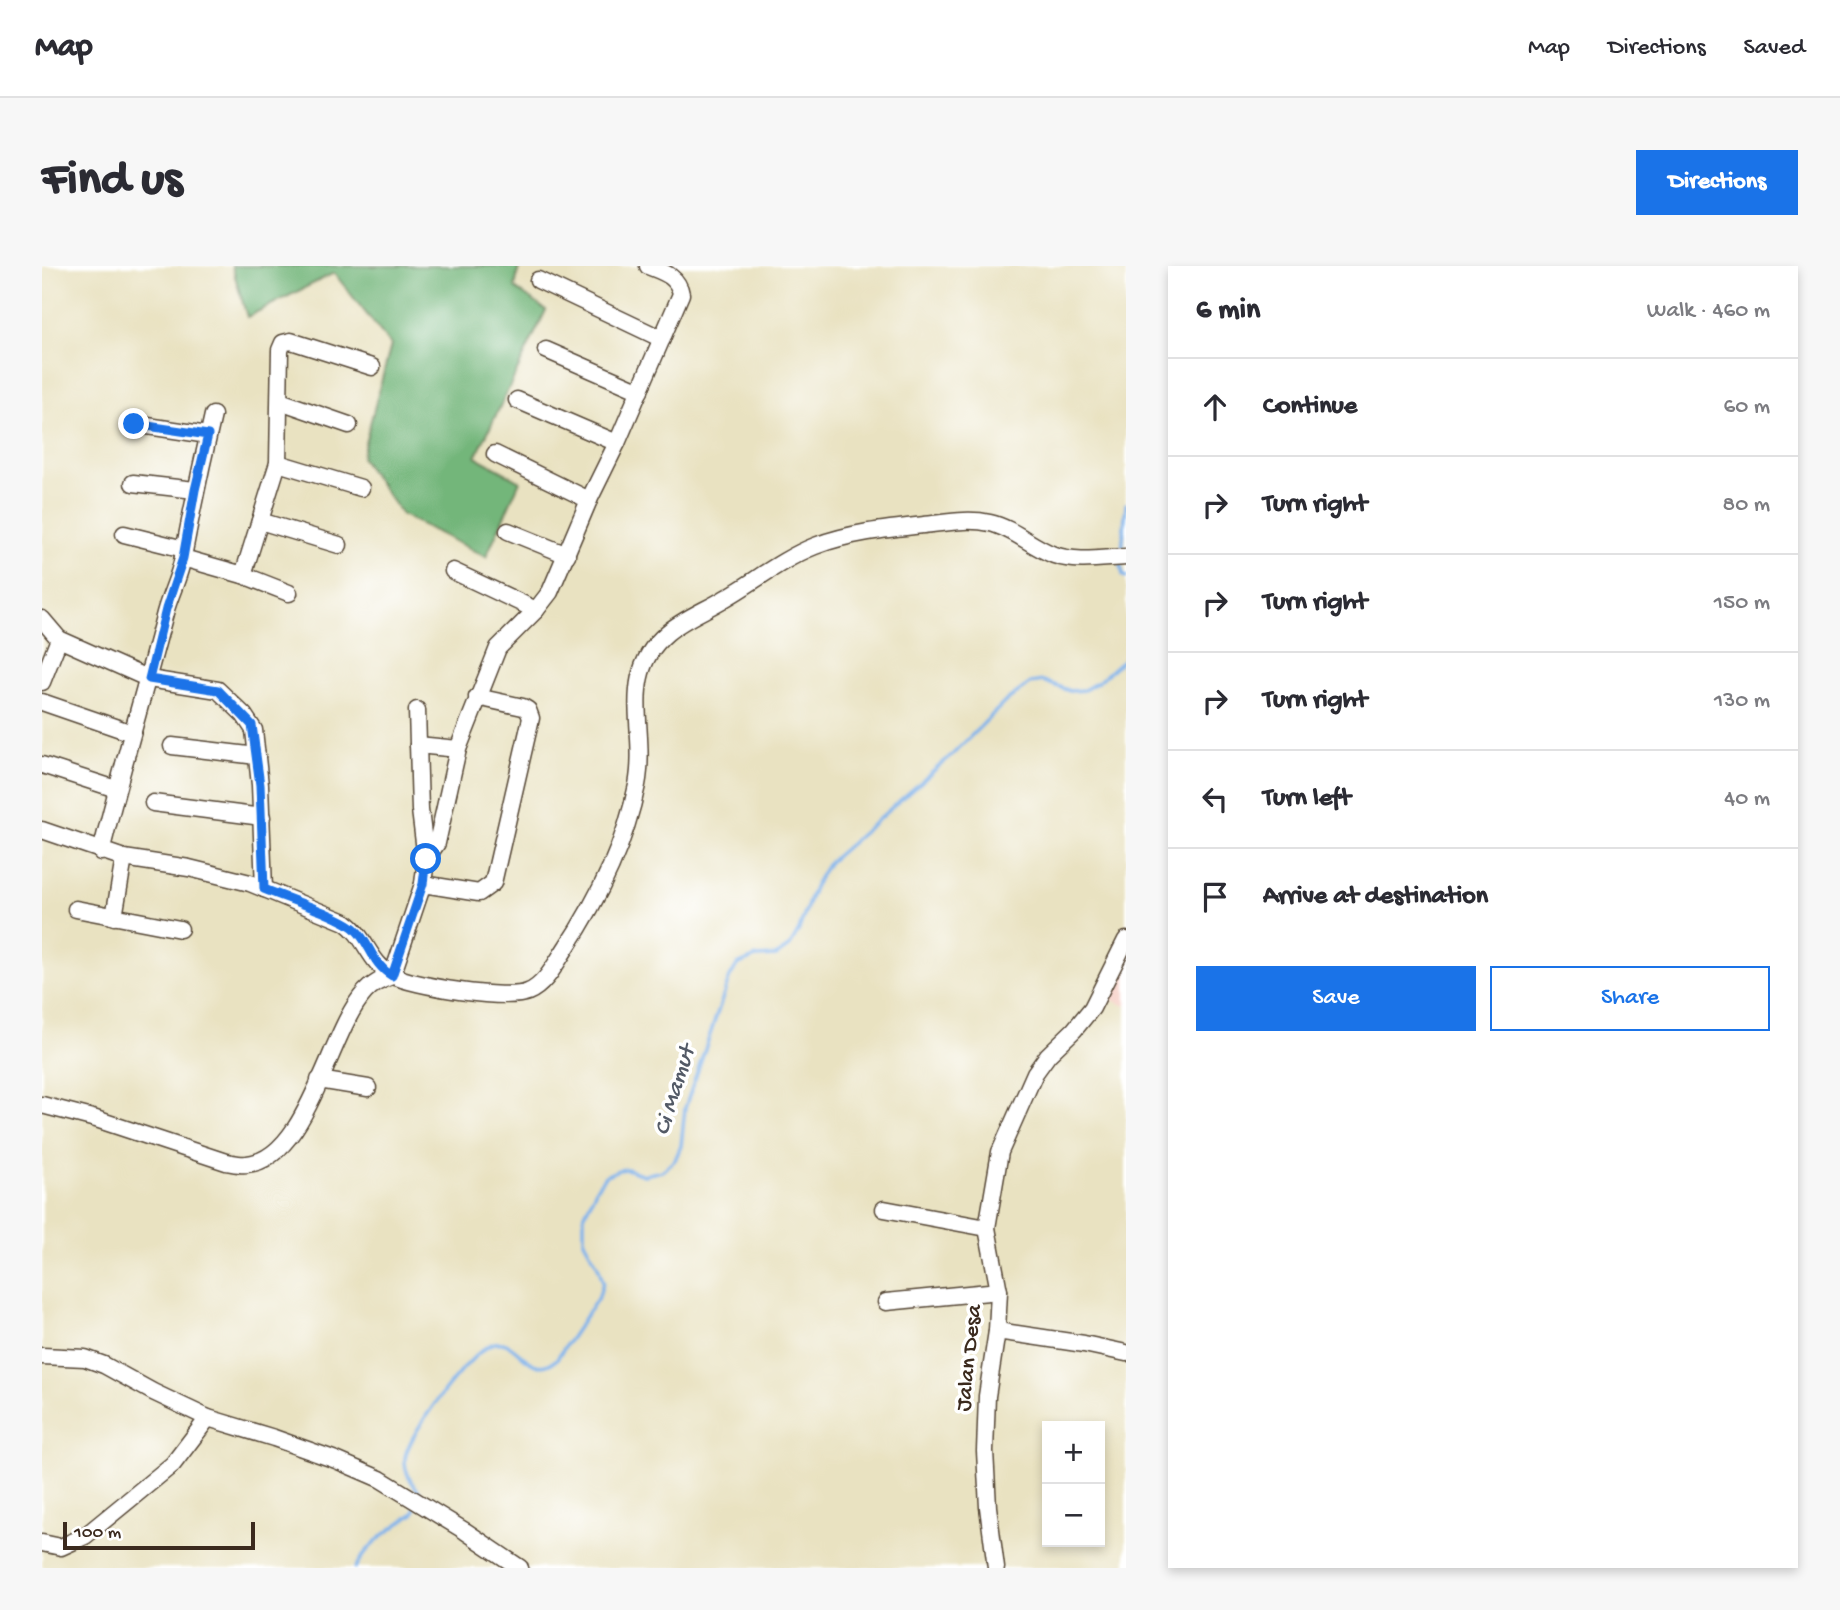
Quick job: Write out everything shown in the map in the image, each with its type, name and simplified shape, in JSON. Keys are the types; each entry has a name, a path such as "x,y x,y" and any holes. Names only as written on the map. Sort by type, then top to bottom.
{"street":[{"path":"426,859 437,843 458,749 498,648 550,592 681,294 680,288 670,275 648,266"},
{"path":"538,280 662,339"},
{"path":"243,575 278,463 281,345 288,341 372,367"},
{"path":"546,349 640,391"},
{"path":"517,400 617,443"},
{"path":"280,401 349,425"},
{"path":"101,852 183,554 213,415"},
{"path":"134,424 208,435"},
{"path":"495,454 589,500"},
{"path":"278,463 361,488"},
{"path":"133,483 195,490"},
{"path":"260,520 339,545"},
{"path":"42,830 101,852 189,868 264,889 348,923 360,934 374,960 392,976 439,987 494,994 528,992 552,969 588,915 604,886 626,830 638,782 640,747 637,690 645,660 653,646 669,631 814,546 881,530 968,521 984,522 1003,527 1056,556 1085,559 1121,557"},
{"path":"508,531 567,555"},
{"path":"124,534 289,593"},
{"path":"453,570 536,610"},
{"path":"42,619 59,639 149,679 218,690 250,722 254,730 257,756 264,889"},
{"path":"42,682 59,639"},
{"path":"423,884 479,893 493,883 531,718 528,710 523,707 477,697"},
{"path":"42,702 132,733"},
{"path":"392,976 423,884 426,859 420,810 417,710"},
{"path":"418,745 458,749"},
{"path":"172,746 257,756"},
{"path":"42,765 117,789"},
{"path":"153,803 262,817"},
{"path":"114,918 124,858"},
{"path":"76,908 114,918 180,929"},
{"name":"Jalan Desa","path":"996,1568 986,1486 985,1451 987,1396 997,1331 999,1291 987,1228 1003,1141 1041,1063 1092,1008 1126,940"},
{"path":"42,1105 96,1119 226,1162 246,1165 258,1162 280,1147 310,1105 319,1080 357,1002 374,983 392,976"},
{"path":"319,1080 368,1088"},
{"path":"884,1209 987,1228"},
{"path":"886,1303 999,1291"},
{"path":"997,1331 1126,1353"},
{"path":"42,1356 85,1359 104,1365 208,1418 336,1460 380,1479 520,1568"},
{"path":"42,1543 61,1547 85,1536 173,1464 208,1418"}],"shaded area":[{"path":"1126,954 1126,1006 1104,997"}],"green space":[{"path":"232,266 519,266 515,288 546,310 476,457 520,481 486,557 402,515 361,458 391,345 334,273 247,317"}],"waterway":[{"name":"Ci Mamut","path":"1122,552 1126,504"},
{"name":"Ci Mamut","path":"1121,564 1126,577"},
{"name":"Ci Mamut","path":"419,1495 406,1469 408,1448 442,1394 471,1360 485,1348 495,1343 503,1343 511,1346 531,1363 546,1365 556,1360 599,1296 603,1282 598,1266 584,1241 584,1216 605,1176 627,1169 644,1175 662,1171 675,1160 681,1146 685,1108 729,979 737,965 756,957 776,956 790,946 799,930 814,887 828,863 952,755 1007,700 1031,683 1043,681 1070,691 1084,690 1098,682 1126,657"},
{"name":"Ci Mamut","path":"355,1568 374,1544 414,1513 416,1506"}],"route":[{"path":"134,424 208,435 183,558 166,609 149,679 214,688 252,725 260,785 264,889 348,923 360,934 374,960 392,976 423,884 426,859"}]}
